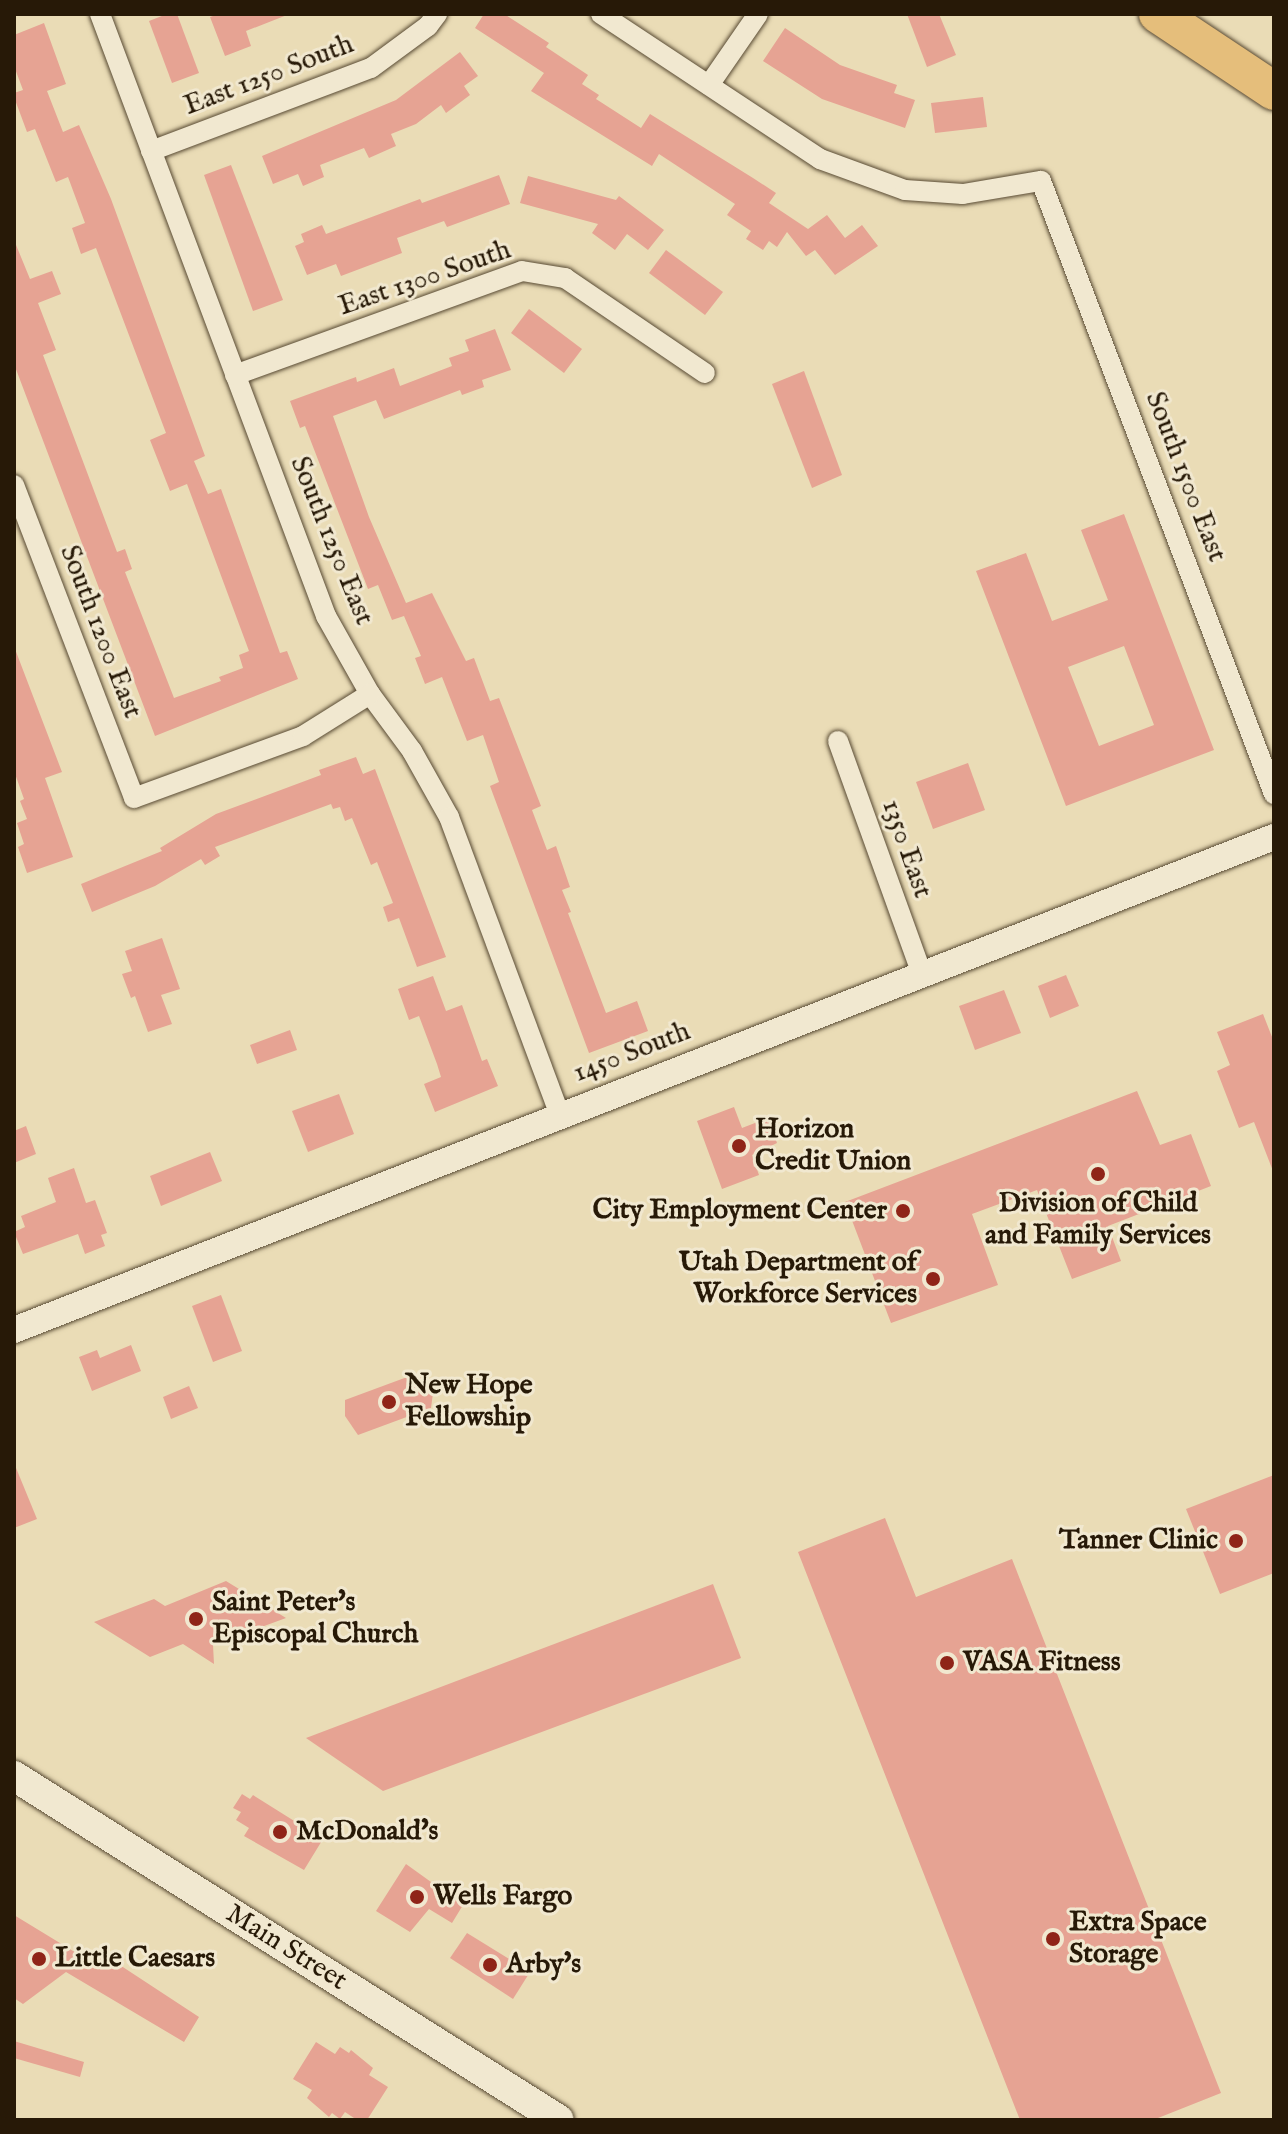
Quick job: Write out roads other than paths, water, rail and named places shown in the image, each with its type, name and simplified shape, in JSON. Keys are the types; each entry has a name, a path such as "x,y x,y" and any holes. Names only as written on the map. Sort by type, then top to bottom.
{"highway":[{"path":"1158,14 1274,91"}],"main road":[{"name":"Main Street","path":"14,1776 559,2120"}],"street":[{"name":"South 1250 East","path":"100,14 326,616 370,694 412,751 449,817 560,1116"},
{"name":"East 1250 South","path":"151,151 371,68 428,26 437,14"},
{"path":"601,14 709,85 758,14"},
{"name":"South 1500 East","path":"709,85 820,159 905,190 963,194 1041,181 1274,794"},
{"name":"East 1300 South","path":"235,375 522,271 565,278 705,373"},
{"name":"South 1200 East","path":"14,485 134,798 303,736 370,694"},
{"name":"1350 East","path":"838,741 922,974"},
{"name":"1450 South","path":"14,1330 1274,837"}],"place":[{"name":"Horizon Credit Union","path":"739,1146"},
{"name":"Division of Child and Family Services","path":"1098,1174"},
{"name":"City Employment Center","path":"903,1211"},
{"name":"Utah Department of Workforce Services","path":"933,1279"},
{"name":"New Hope Fellowship","path":"389,1402"},
{"name":"Tanner Clinic","path":"1236,1541"},
{"name":"Saint Peter's Episcopal Church","path":"196,1619"},
{"name":"VASA Fitness","path":"947,1663"},
{"name":"McDonald's","path":"280,1832"},
{"name":"Wells Fargo","path":"417,1897"},
{"name":"Extra Space Storage","path":"1053,1939"},
{"name":"Little Caesars","path":"39,1959"},
{"name":"Arby's","path":"490,1965"}]}
